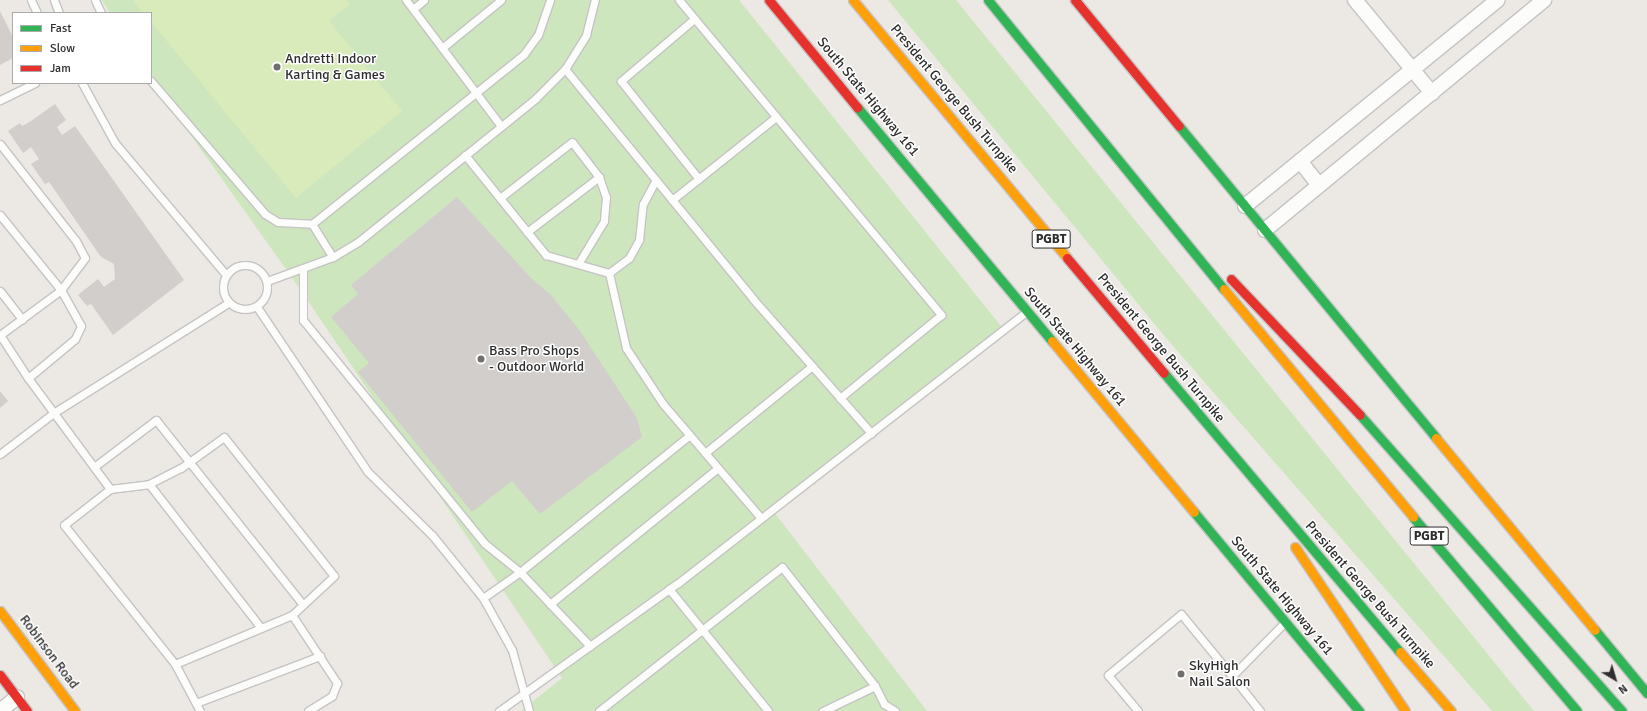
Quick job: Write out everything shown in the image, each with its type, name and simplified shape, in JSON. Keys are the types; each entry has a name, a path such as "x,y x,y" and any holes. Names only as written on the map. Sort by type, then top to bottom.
{"main road":[{"name":"South State Highway 161","path":"769,0 1360,711"},
{"name":"President George Bush Turnpike","path":"853,0 1250,477 1451,711"},
{"name":"PGBT","path":"988,0 1158,206 1281,361 1577,711"},
{"path":"1075,0 1647,693"},
{"path":"1158,206 1303,351 1502,572 1622,711"},
{"path":"1250,477 1405,711"},
{"name":"Robinson Road","path":"0,611 75,711"},
{"path":"0,675 27,711"}],"street":[{"path":"1355,0 1432,93"},
{"path":"1245,206 1498,0"},
{"path":"1265,230 1544,0"},
{"path":"1300,161 1319,185"},
{"path":"0,711 17,697"}],"lane":[{"path":"31,0 37,12"},
{"path":"54,0 59,12"},
{"path":"95,0 101,12"},
{"path":"406,0 501,126"},
{"path":"413,9 424,0"},
{"path":"442,48 501,0"},
{"path":"152,82 265,214 278,222 312,224 524,54 538,35 550,0"},
{"path":"267,281 333,257 358,242 501,126 565,69 586,35 595,0"},
{"path":"679,0 941,315 840,398"},
{"path":"694,19 621,81 699,179"},
{"path":"565,69 672,200 812,366 871,433"},
{"path":"0,100 33,84"},
{"path":"83,84 115,143 226,275"},
{"path":"672,200 776,117"},
{"path":"500,198 572,142 599,177 606,197 604,221 578,264"},
{"path":"0,144 82,250 85,258 61,290 0,335 28,378 55,412 110,490"},
{"path":"466,155 546,255 609,273"},
{"path":"527,232 599,177"},
{"path":"609,273 630,258 636,246 643,204 656,180"},
{"path":"0,215 61,290 80,319 80,334 28,378"},
{"path":"312,224 333,257"},
{"path":"245,265 258,269 267,281 266,295 256,307 242,310 228,303 222,289 226,275 245,265"},
{"path":"302,268 303,320 484,543 520,572 590,646"},
{"path":"609,273 626,348 663,404 761,518"},
{"path":"0,291 22,319"},
{"path":"0,454 55,412 228,303"},
{"path":"256,307 367,471 432,535 483,598 512,650 526,692 529,711"},
{"path":"500,711 669,589 1027,311"},
{"path":"705,453 812,366"},
{"path":"94,467 156,420 303,605"},
{"path":"483,598 520,572 690,435"},
{"path":"175,664 292,615 334,576 224,437 190,462 149,484 110,490 64,526 175,664 200,711"},
{"path":"550,604 718,468"},
{"path":"149,484 261,628"},
{"path":"598,711 782,567 875,686 884,704 895,711"},
{"path":"669,589 768,711"},
{"path":"1138,711 1108,675 1181,614 1260,711"},
{"path":"292,615 337,683 332,696 308,711"},
{"path":"1232,676 1285,622"},
{"path":"196,703 320,656"},
{"path":"822,711 875,686"}],"green space":[{"path":"102,0 739,0 1005,331 774,512 927,711 521,711 562,678 300,289 152,80 152,12 109,12"},
{"name":"Andretti Indoor Karting & Games","path":"133,0 346,0 350,4 329,21 402,111 296,198 152,23 152,12 142,12"},
{"path":"888,0 956,0 1534,711 1492,711 1166,338"}],"building":[{"path":"0,11 12,35 12,59 0,65"},
{"path":"55,104 66,120 57,127 62,135 75,126 184,280 113,335 91,304 87,306 78,295 98,279 104,287 115,279 114,264 101,257 49,182 45,184 31,164 39,159 31,147 23,153 8,131 20,123 22,126 31,121"},
{"name":"Bass Pro Shops - Outdoor World","path":"457,197 530,277 551,295 580,331 637,418 642,437 540,514 512,481 472,512 358,372 369,363 331,317 358,294 351,285"},
{"path":"0,391 8,401 0,408"}],"traffic: fast":[{"path":"988,0 1224,289"},
{"path":"857,107 1052,341"},
{"path":"1179,126 1436,438"},
{"path":"1164,373 1400,652"},
{"path":"1360,415 1622,711"},
{"path":"1194,512 1359,711"},
{"path":"1413,517 1577,711"},
{"path":"1595,630 1647,693"}],"traffic: slow":[{"path":"853,0 1067,258"},
{"path":"1224,289 1413,517"},
{"path":"1052,341 1194,512"},
{"path":"1436,438 1595,630"},
{"path":"1295,547 1405,711"},
{"path":"0,611 75,711"},
{"path":"1400,652 1451,711"}],"traffic: jam":[{"path":"769,0 857,107"},
{"path":"1075,0 1179,126"},
{"path":"1067,258 1164,373"},
{"path":"1231,279 1360,415"},
{"path":"0,675 27,711"}],"place":[{"name":"Andretti Indoor Karting & Games","path":"277,67"},
{"name":"Bass Pro Shops - Outdoor World","path":"481,359"},
{"name":"SkyHigh Nail Salon","path":"1181,674"}]}
